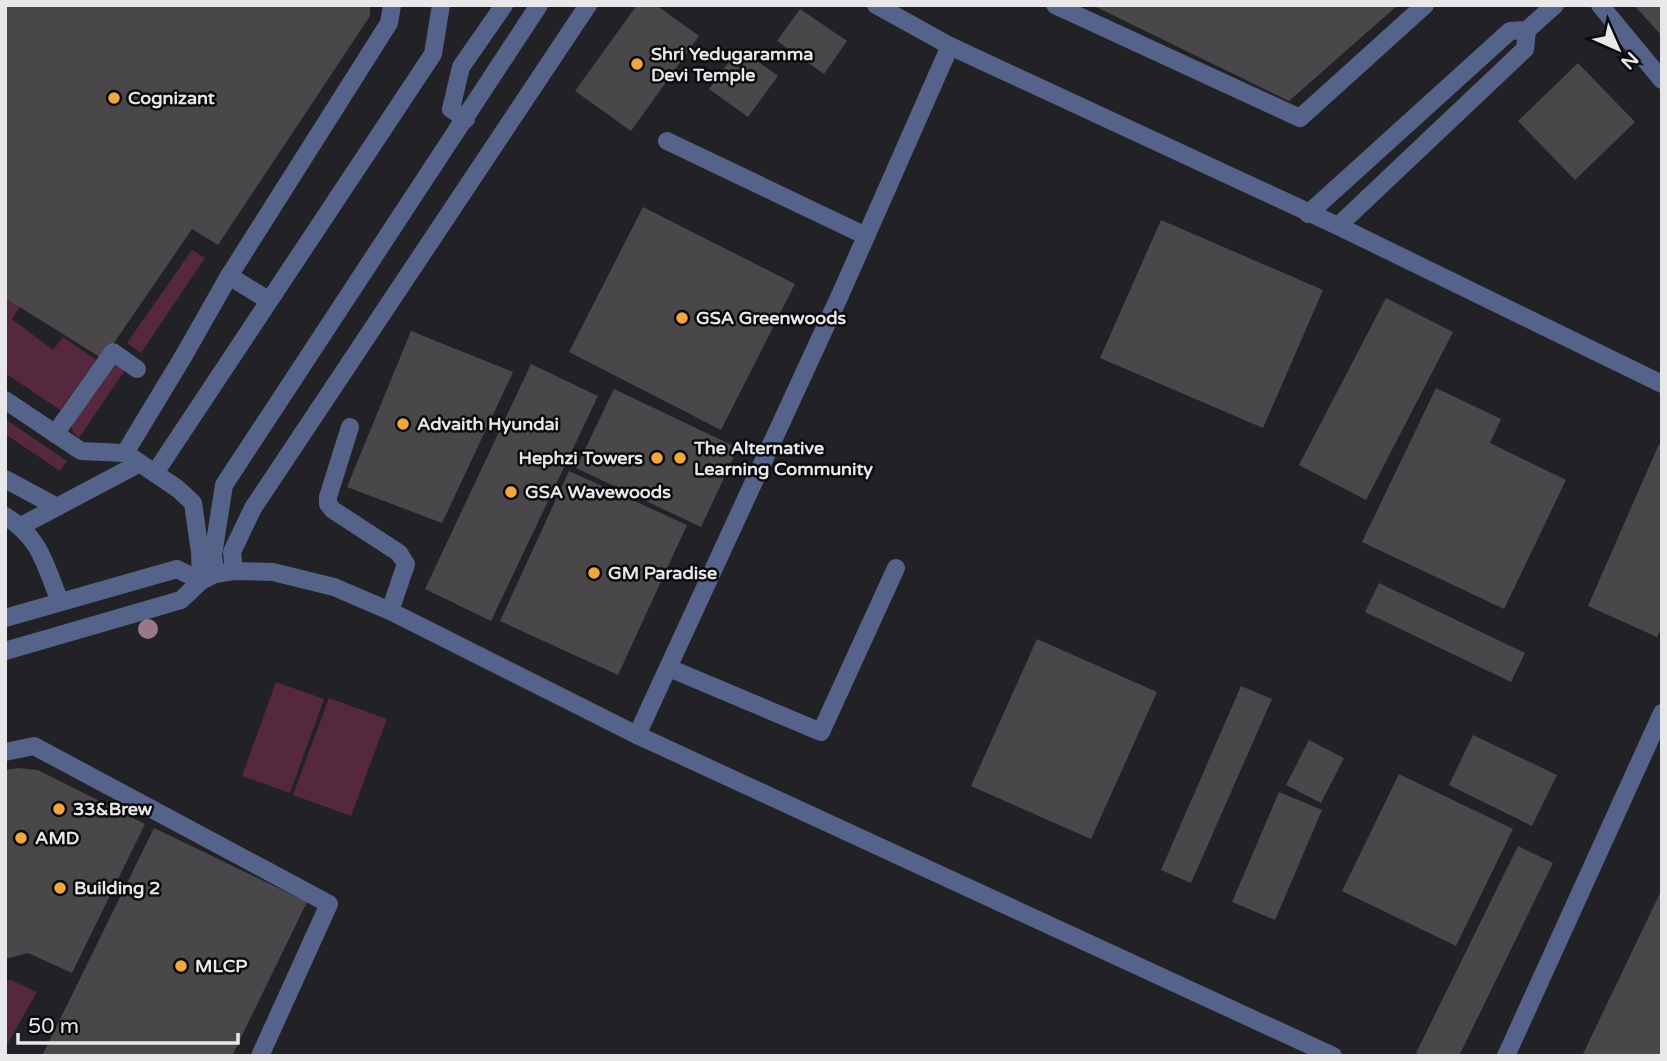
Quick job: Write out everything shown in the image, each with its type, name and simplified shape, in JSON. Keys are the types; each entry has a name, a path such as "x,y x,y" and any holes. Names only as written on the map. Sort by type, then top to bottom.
{"street":[{"path":"125,453 229,276 389,23 392,5"},
{"path":"21,526 57,507 148,468 268,300 433,54 441,5"},
{"path":"466,118 451,109 461,67 504,5"},
{"path":"208,577 223,485 539,5"},
{"path":"234,571 232,552 253,508 588,5"},
{"path":"876,5 950,46 1338,226 1662,384"},
{"path":"1055,5 1300,118 1425,5"},
{"path":"1308,214 1510,31 1527,30 1555,5"},
{"path":"1600,5 1662,80"},
{"path":"1338,226 1525,49 1527,30"},
{"path":"638,734 950,46"},
{"path":"667,141 866,236"},
{"path":"229,276 268,300"},
{"path":"55,434 113,352 137,369"},
{"path":"5,400 81,451 125,453 193,503 200,552 208,577"},
{"path":"350,427 328,497 328,505 404,558 406,564 390,611"},
{"path":"5,479 57,507"},
{"path":"5,516 21,526 41,551 60,602"},
{"path":"669,668 821,732 896,568"},
{"path":"5,618 177,569 208,577"},
{"path":"5,651 181,600 208,577 234,571 274,572 334,587 390,611 638,734 1333,1056"},
{"path":"1506,1056 1662,713"},
{"path":"5,751 34,746 329,904 260,1056"}],"shaded area":[{"path":"192,250 205,258 141,353 127,343"},
{"path":"5,293 22,304 12,319 53,350 63,337 96,360 60,410 5,373"},
{"path":"113,361 125,370 79,438 73,432 71,423"},
{"path":"5,419 67,461 60,471 5,434"},
{"path":"276,682 324,699 290,793 242,776"},
{"path":"329,698 387,719 351,816 293,795"},
{"path":"11,980 37,992 5,1048 5,981"}],"building":[{"path":"5,5 370,5 370,16 218,245 192,229 103,359 5,298"},
{"name":"Shri Yedugaramma Devi Temple","path":"637,5 656,5 699,36 631,131 575,91"},
{"path":"1092,5 1398,5 1289,101"},
{"path":"1634,5 1662,5 1662,36"},
{"path":"800,9 847,41 824,74 777,41"},
{"path":"739,48 778,76 748,117 709,89"},
{"path":"1578,63 1635,122 1575,180 1518,121"},
{"name":"GSA Greenwoods","path":"643,207 795,284 721,430 569,352"},
{"path":"1161,220 1323,290 1263,428 1100,358"},
{"path":"1386,298 1453,332 1366,500 1299,465"},
{"path":"411,331 513,372 442,523 347,487"},
{"name":"GSA Wavewoods","path":"531,364 598,396 491,621 425,589"},
{"path":"1436,388 1501,419 1490,443 1566,480 1504,609 1362,542"},
{"name":"Hephzi Towers","path":"614,389 738,448 701,527 576,468"},
{"path":"1659,444 1662,446 1662,627 1657,637 1588,606"},
{"name":"GM Paradise","path":"569,471 687,525 618,675 500,621"},
{"path":"1379,583 1525,653 1511,682 1365,612"},
{"path":"1037,639 1157,692 1091,839 971,786"},
{"path":"1241,686 1272,699 1191,883 1161,870"},
{"path":"1473,735 1557,775 1532,826 1449,785"},
{"path":"1309,740 1344,758 1321,803 1286,785"},
{"name":"Building 2","path":"5,770 38,770 145,824 72,973 28,953 5,959"},
{"path":"1399,774 1513,829 1456,946 1342,891"},
{"path":"1279,792 1322,810 1275,920 1232,902"},
{"name":"MLCP","path":"154,828 307,902 232,1056 42,1056"},
{"path":"1518,846 1553,863 1459,1056 1422,1056 1416,1053"},
{"path":"1662,889 1662,1056 1582,1056"}],"place":[{"name":"Shri Yedugaramma Devi Temple","path":"637,64"},
{"name":"Cognizant","path":"114,98"},
{"name":"GSA Greenwoods","path":"682,318"},
{"name":"Advaith Hyundai","path":"403,424"},
{"name":"Hephzi Towers","path":"657,458"},
{"name":"The Alternative Learning Community","path":"680,458"},
{"name":"GSA Wavewoods","path":"511,492"},
{"name":"GM Paradise","path":"594,573"},
{"name":"33&Brew","path":"59,809"},
{"name":"AMD","path":"21,838"},
{"name":"Building 2","path":"60,888"},
{"name":"MLCP","path":"181,966"}]}
